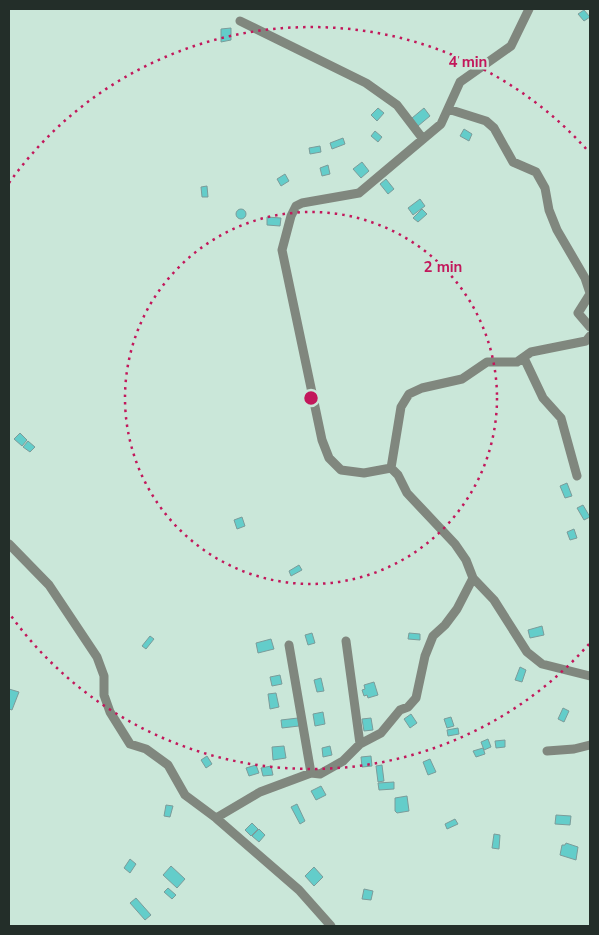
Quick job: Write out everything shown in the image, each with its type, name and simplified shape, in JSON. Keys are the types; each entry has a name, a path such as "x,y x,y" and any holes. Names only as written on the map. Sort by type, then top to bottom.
{"street":[{"path":"390,468 364,473 341,470 329,458 314,410 301,336 282,250 291,216 296,206 302,202 359,193 441,124 460,82 511,46 529,9"},
{"path":"240,21 366,83 398,106 423,139"},
{"path":"448,109 486,120 494,128 513,162 536,172 545,188 548,210 557,230 585,278 590,294 578,313 590,328"},
{"path":"390,468 401,407 409,394 422,388 462,379 487,362 517,362 531,352 586,341 590,336"},
{"path":"524,358 543,398 561,418 576,476"},
{"path":"390,468 398,475 407,493 455,544 466,560 473,578 494,600 527,652 542,664 590,676"},
{"path":"9,544 49,585 97,657 104,676 104,695 110,712 130,744 146,749 168,765 185,795 216,818 299,890 331,926"},
{"path":"216,818 260,792 310,773 320,774 343,760 360,744 380,733 400,710 408,707 416,698 425,656 433,636 445,625 457,609 473,578"},
{"path":"346,641 360,744"},
{"path":"289,645 310,773"},
{"path":"547,751 574,749 590,745"}],"building":[{"path":"584,10 590,17 584,21 578,14"},
{"path":"231,28 231,40 221,42 221,29"},
{"path":"378,108 384,113 377,121 371,115"},
{"path":"424,108 430,116 418,126 412,118"},
{"path":"464,129 472,134 469,141 460,136"},
{"path":"375,131 382,137 378,142 371,136"},
{"path":"343,138 345,144 332,149 330,143"},
{"path":"320,146 321,152 310,154 309,148"},
{"path":"362,162 369,171 361,178 353,169"},
{"path":"328,165 330,174 322,176 320,168"},
{"path":"285,174 289,181 281,186 277,179"},
{"path":"386,179 394,189 388,194 380,184"},
{"path":"207,186 208,197 202,197 201,187"},
{"path":"420,199 425,206 413,215 408,208"},
{"path":"239,209 243,209 246,214 245,218 239,219 236,216 236,212"},
{"path":"422,209 427,214 418,222 413,218"},
{"path":"267,217 281,218 280,226 267,225"},
{"path":"20,433 27,440 22,446 14,439"},
{"path":"28,441 35,447 30,452 23,447"},
{"path":"567,483 572,496 565,498 560,486"},
{"path":"583,505 590,517 584,520 577,508"},
{"path":"242,517 245,526 237,529 234,520"},
{"path":"574,529 577,538 570,540 567,532"},
{"path":"299,565 302,570 291,576 289,571"},
{"path":"542,626 544,635 530,638 528,630"},
{"path":"312,633 315,643 308,645 305,635"},
{"path":"409,633 420,634 420,640 408,639"},
{"path":"150,636 154,639 146,649 142,646"},
{"path":"271,639 274,649 258,653 256,643"},
{"path":"520,667 526,670 522,682 515,680"},
{"path":"280,675 282,684 272,686 270,677"},
{"path":"321,678 324,691 317,692 314,680"},
{"path":"374,682 378,695 368,698 367,695 364,696 362,690 365,689 364,685"},
{"path":"9,689 19,692 12,710 9,709"},
{"path":"276,693 279,707 270,709 268,694"},
{"path":"563,708 569,711 564,722 558,719"},
{"path":"323,712 325,724 315,726 313,714"},
{"path":"411,714 417,723 410,728 404,719"},
{"path":"451,717 454,726 447,728 444,719"},
{"path":"298,718 299,726 282,728 281,720"},
{"path":"371,718 373,730 364,731 362,719"},
{"path":"458,728 459,734 448,736 447,730"},
{"path":"488,739 491,747 484,750 481,742"},
{"path":"505,740 505,747 496,748 495,741"},
{"path":"284,746 286,758 273,760 272,747"},
{"path":"330,746 332,755 323,757 322,748"},
{"path":"483,748 485,754 476,757 473,751"},
{"path":"207,756 212,764 206,768 201,760"},
{"path":"371,756 372,766 362,767 361,757"},
{"path":"430,759 436,772 428,775 423,762"},
{"path":"256,765 259,773 249,776 246,768"},
{"path":"382,765 384,781 378,782 376,766"},
{"path":"271,766 273,775 263,776 261,768"},
{"path":"394,782 394,789 379,790 378,783"},
{"path":"321,786 326,795 316,800 311,791"},
{"path":"407,796 409,811 397,813 395,811 395,798"},
{"path":"297,804 305,821 300,824 291,807"},
{"path":"166,805 173,806 170,817 164,816"},
{"path":"556,815 571,816 570,825 555,824"},
{"path":"455,819 458,824 447,829 445,824"},
{"path":"252,823 258,829 251,836 245,830"},
{"path":"259,829 265,835 259,842 252,836"},
{"path":"494,834 500,835 499,849 492,848"},
{"path":"566,843 578,847 576,860 560,855 562,845"},
{"path":"130,859 136,864 130,873 124,868"},
{"path":"171,866 185,879 177,888 163,875"},
{"path":"314,867 323,877 314,886 305,876"},
{"path":"168,888 176,895 172,899 164,892"},
{"path":"364,889 373,891 371,900 362,899"},
{"path":"136,898 151,915 145,920 130,903"}]}
